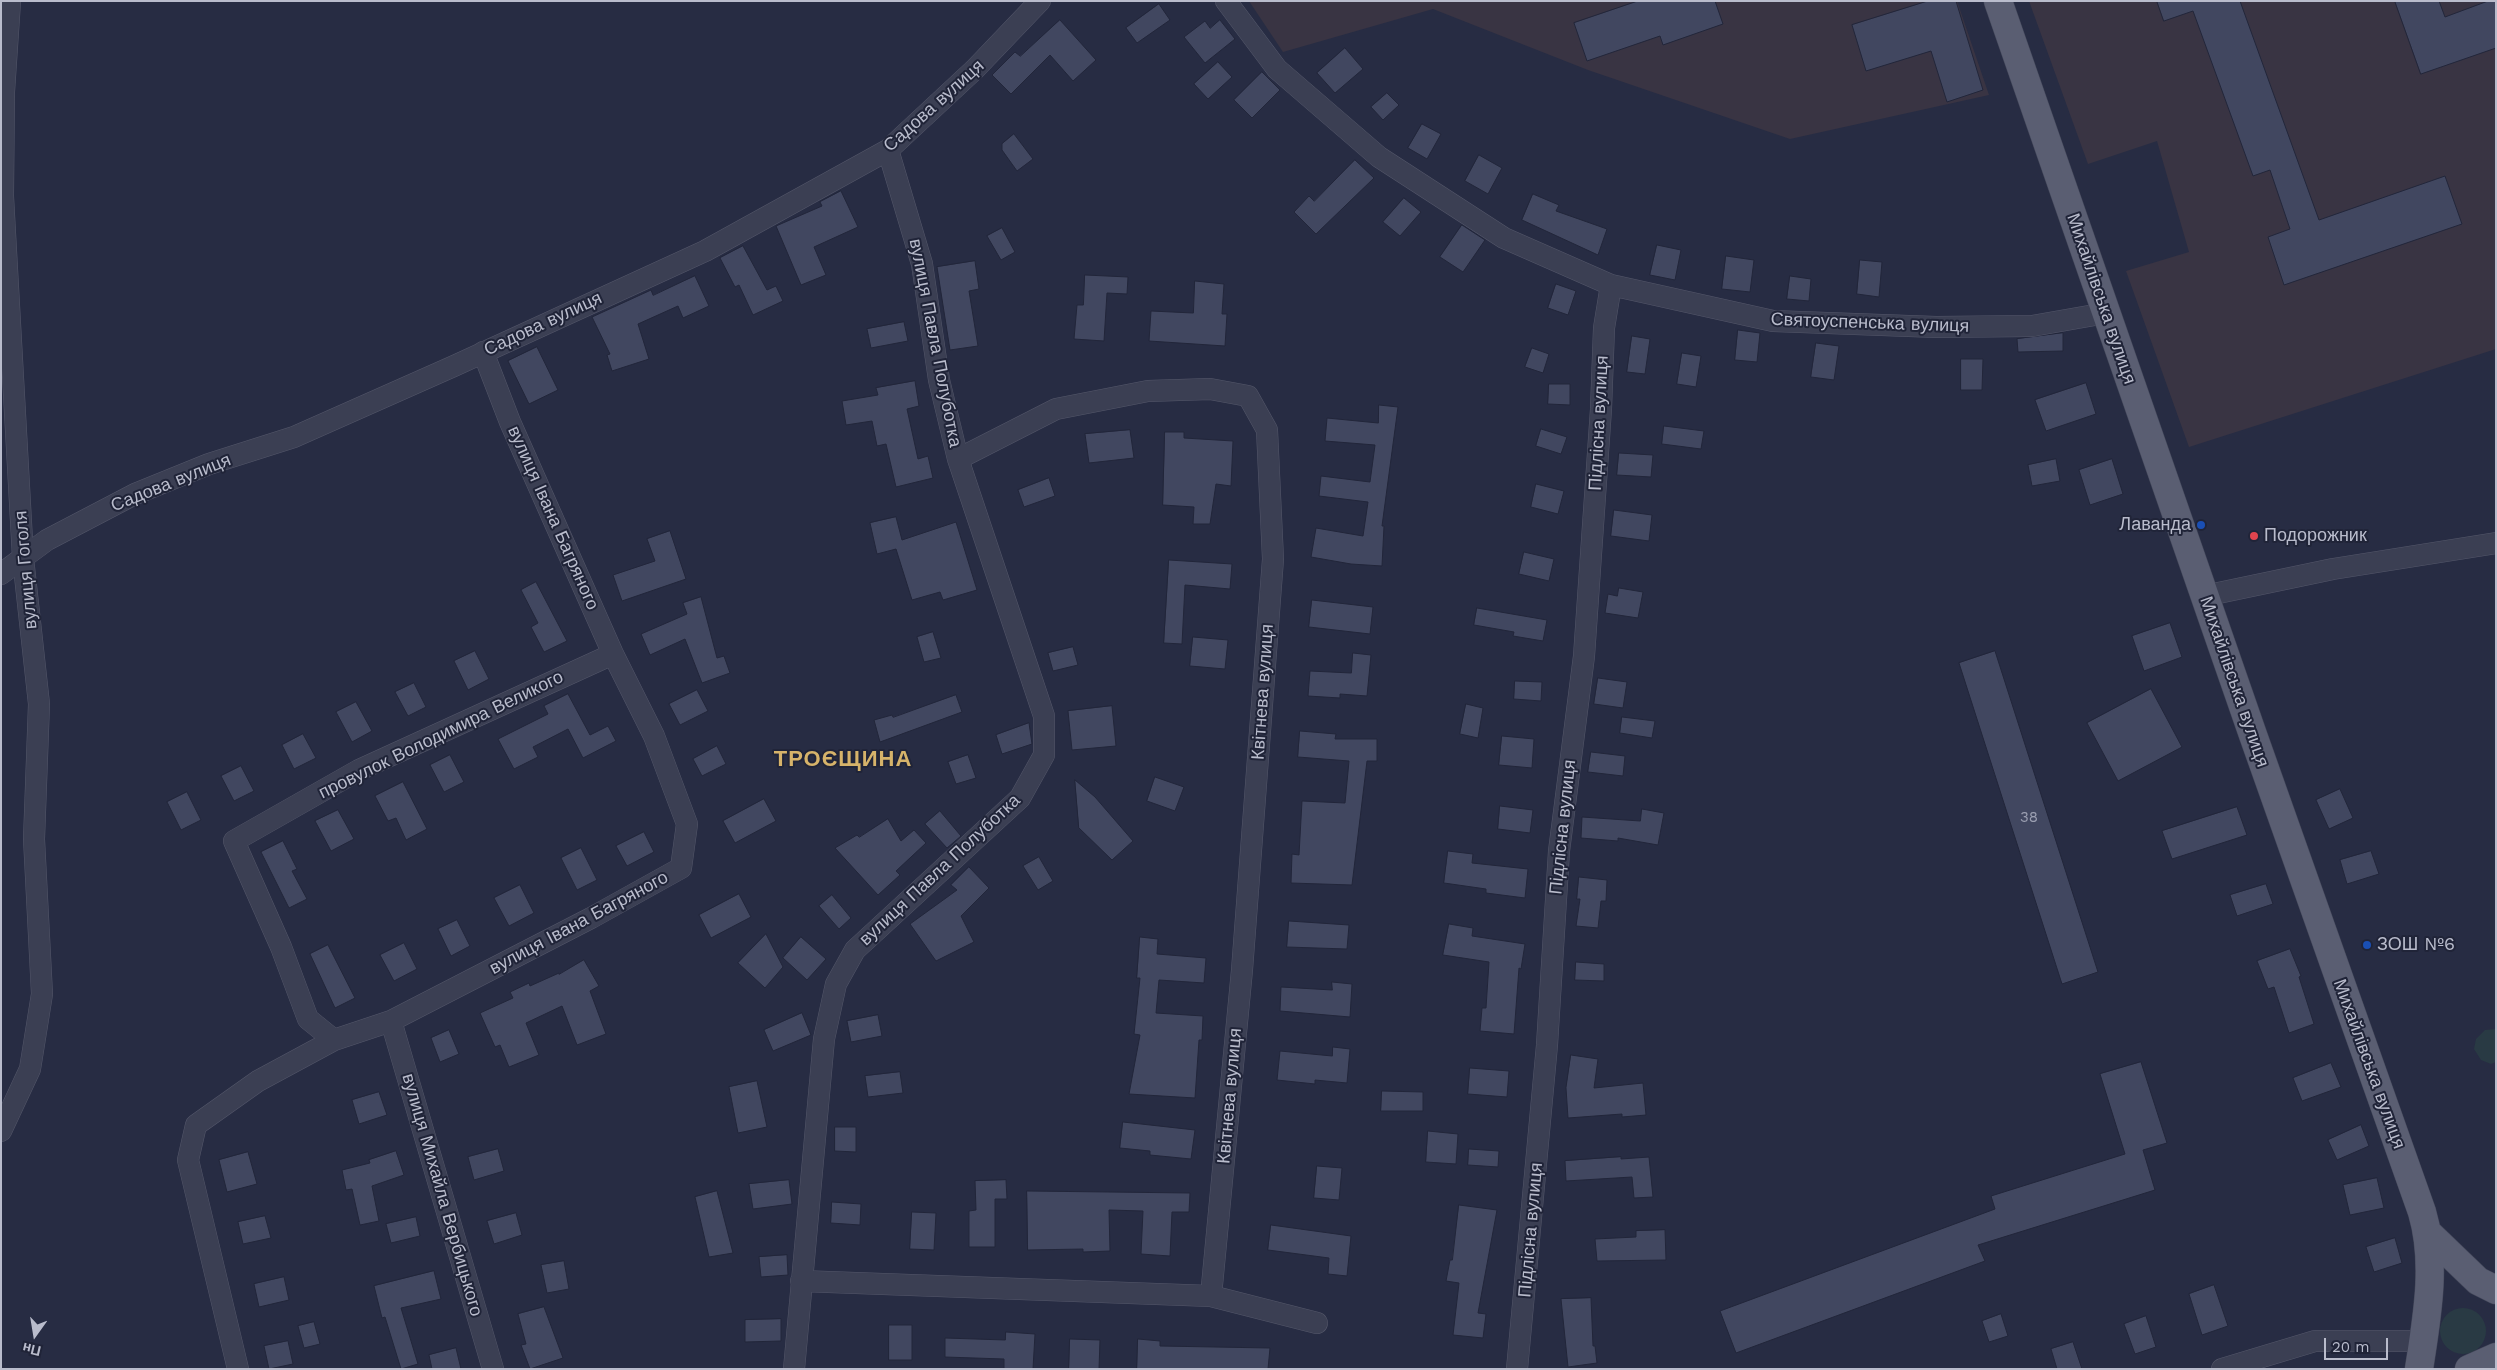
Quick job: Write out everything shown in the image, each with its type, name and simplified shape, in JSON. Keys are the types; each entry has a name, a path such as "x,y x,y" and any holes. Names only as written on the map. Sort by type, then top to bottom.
{"main road":[{"name":"Михайлівська вулиця","path":"1998,1 2427,1232 2430,1298 2419,1369"},
{"path":"2427,1232 2478,1281 2496,1290"},
{"path":"2468,1369 2496,1357"}],"street":[{"path":"2,1 14,1"},
{"name":"Садова вулиця","path":"1,574 47,540 135,494 209,464 294,437 705,251 888,150 976,69 1040,1"},
{"name":"Святоуспенська вулиця","path":"1226,1 1278,69 1380,157 1504,238 1611,285 1773,321 1936,328 2022,326 2106,313"},
{"name":"вулиця Гоголя","path":"1,1132 30,1069 42,994 34,839 39,704 24,558 3,196 4,92 10,2"},
{"name":"вулиця Павла Полуботка","path":"794,1369 824,1039 836,984 855,950 1020,798 1044,755 1044,716 958,459 939,380 922,264 888,150"},
{"name":"Підлісна вулиця","path":"1517,1369 1546,1055 1559,851 1584,656 1601,409 1604,328 1611,285"},
{"name":"вулиця Івана Багряного","path":"238,1369 188,1160 196,1125 258,1081 334,1040 391,1021 488,972 681,868 687,824 654,736 613,654 510,422 483,352"},
{"name":"Квітнева вулиця","path":"958,459 1056,409 1148,391 1210,389 1248,396 1267,430 1273,560 1242,970 1211,1296"},
{"path":"2204,596 2333,569 2496,544"},
{"name":"провулок Володимира Великого","path":"334,1040 308,1019 281,947 234,841 360,770 613,654"},
{"name":"вулиця Михайла Вербицького","path":"391,1021 493,1369"},
{"path":"801,1281 1211,1296 1317,1323"},
{"path":"2222,1369 2315,1341 2423,1340"}],"shaded area":[{"path":"1249,1 1957,1 1989,95 1790,139 1588,70 1433,9 1283,52"},
{"path":"2029,1 2496,1 2496,349 2189,447 2126,271 2189,252 2157,141 2088,164"},
{"path":"2496,1029 2496,1062 2491,1064 2481,1060 2474,1049 2476,1039 2485,1030"},
{"path":"2463,1308 2476,1312 2482,1318 2486,1331 2482,1344 2476,1350 2463,1354 2450,1350 2444,1344 2440,1331 2444,1318 2450,1312"}],"building":[{"path":"1638,1 1715,1 1723,24 1663,45 1660,36 1587,61 1574,23"},
{"path":"1928,1 1956,1 1983,90 1947,102 1931,51 1866,71 1852,25"},
{"path":"2157,1 2240,1 2319,220 2445,176 2462,224 2284,285 2268,237 2290,229 2270,170 2253,176 2193,11 2164,21"},
{"path":"2395,1 2439,1 2445,17 2488,1 2496,1 2496,48 2421,74"},
{"path":"1159,4 1170,20 1137,43 1126,28"},
{"path":"1060,20 1096,60 1073,81 1050,55 1011,94 992,75 1015,52 1020,56"},
{"path":"1220,20 1235,39 1205,63 1184,37 1205,21 1210,28"},
{"path":"1345,48 1363,69 1335,93 1317,73"},
{"path":"1218,62 1232,77 1208,99 1194,84"},
{"path":"1262,72 1280,90 1252,118 1234,100"},
{"path":"1387,93 1399,105 1383,120 1371,107"},
{"path":"1422,124 1441,134 1427,159 1408,148"},
{"path":"1014,134 1033,159 1017,171 1002,150 1002,144"},
{"path":"1479,155 1502,168 1488,194 1465,181"},
{"path":"1355,160 1374,178 1316,234 1294,212 1309,196 1314,201"},
{"path":"841,191 858,227 814,247 826,275 801,285 776,226 822,206 820,202"},
{"path":"1533,194 1559,205 1556,211 1607,229 1598,255 1522,220"},
{"path":"1404,198 1421,212 1400,236 1383,222"},
{"path":"1462,225 1485,240 1463,272 1440,257"},
{"path":"1002,228 1015,252 1001,260 987,236"},
{"path":"1657,245 1681,250 1675,280 1650,275"},
{"path":"743,246 767,290 776,286 783,301 753,315 739,285 735,287 720,258"},
{"path":"1726,256 1754,260 1750,292 1722,289"},
{"path":"1860,260 1882,262 1879,297 1857,294"},
{"path":"975,261 979,289 969,291 978,346 950,350 937,267"},
{"path":"1085,275 1128,277 1127,294 1107,293 1104,341 1074,339 1077,305 1083,305"},
{"path":"695,276 709,306 683,318 678,306 638,324 649,359 612,371 607,355 610,354 592,317 651,290 653,295"},
{"path":"1790,276 1811,279 1809,301 1787,299"},
{"path":"1195,281 1224,284 1222,314 1227,314 1225,346 1149,341 1151,311 1193,313"},
{"path":"1556,284 1576,291 1568,315 1548,308"},
{"path":"904,322 908,341 871,348 867,329"},
{"path":"1738,330 1760,333 1757,362 1735,360"},
{"path":"2063,333 2063,351 2018,352 2017,339"},
{"path":"1632,336 1650,339 1645,374 1627,372"},
{"path":"1816,343 1839,346 1834,380 1811,377"},
{"path":"537,347 558,390 529,404 508,361"},
{"path":"1532,348 1549,354 1543,373 1525,367"},
{"path":"1682,353 1701,356 1696,387 1677,384"},
{"path":"1961,359 1983,359 1982,390 1961,390"},
{"path":"915,381 919,406 907,409 918,459 928,456 933,478 896,487 886,444 877,446 872,421 846,425 842,401 878,395 876,388"},
{"path":"2086,383 2096,414 2046,431 2035,400"},
{"path":"1549,384 1570,384 1570,405 1548,404"},
{"path":"1379,405 1398,407 1382,526 1384,526 1382,566 1351,564 1311,557 1316,528 1363,536 1368,502 1319,496 1321,476 1370,482 1375,445 1325,441 1327,418 1378,423"},
{"path":"1664,426 1704,431 1701,449 1662,444"},
{"path":"1541,429 1567,437 1561,454 1536,446"},
{"path":"1130,430 1134,458 1089,463 1085,434"},
{"path":"1165,432 1184,432 1184,438 1233,441 1231,486 1216,484 1210,524 1193,524 1194,507 1163,505"},
{"path":"1619,453 1653,455 1651,477 1617,475"},
{"path":"2056,459 2060,481 2032,486 2028,465"},
{"path":"2112,459 2123,494 2090,505 2079,470"},
{"path":"1049,478 1055,496 1024,507 1018,490"},
{"path":"1536,484 1564,491 1558,514 1531,507"},
{"path":"1614,510 1652,515 1649,541 1611,536"},
{"path":"896,517 902,540 956,522 977,590 943,600 940,592 912,600 896,549 877,554 870,523"},
{"path":"670,531 686,579 622,601 613,575 655,561 647,539"},
{"path":"1524,552 1554,559 1549,581 1519,574"},
{"path":"1169,560 1232,564 1230,589 1185,585 1182,644 1164,643"},
{"path":"536,582 567,641 544,652 531,627 538,623 521,590"},
{"path":"1619,588 1643,592 1638,618 1605,613 1608,594 1617,596"},
{"path":"701,597 717,658 724,656 730,673 702,683 685,639 650,655 641,634 687,614 683,603"},
{"path":"1312,600 1373,607 1370,634 1309,627"},
{"path":"1477,608 1547,620 1543,641 1513,636 1514,632 1474,625"},
{"path":"2170,623 2182,657 2144,671 2132,636"},
{"path":"933,632 941,658 924,662 917,637"},
{"path":"1193,637 1228,640 1225,669 1190,666"},
{"path":"1073,647 1078,665 1053,671 1048,653"},
{"path":"475,651 489,679 468,690 454,661"},
{"path":"1995,651 2098,972 2062,984 1959,663"},
{"path":"1353,653 1371,655 1367,696 1340,694 1340,698 1308,696 1310,671 1351,673"},
{"path":"1598,678 1627,682 1623,708 1594,704"},
{"path":"1515,681 1542,682 1541,701 1514,699"},
{"path":"414,683 426,707 408,716 395,692"},
{"path":"2151,689 2182,747 2118,781 2087,723"},
{"path":"697,690 708,711 680,725 669,704"},
{"path":"568,694 590,735 608,726 616,741 583,758 568,729 533,747 538,757 514,769 498,739 548,714 544,706"},
{"path":"956,695 962,712 880,742 874,720 892,715 893,717"},
{"path":"356,702 372,731 352,742 336,712"},
{"path":"1466,704 1483,708 1478,738 1460,734"},
{"path":"1112,706 1116,746 1072,750 1068,711"},
{"path":"1622,717 1655,721 1652,738 1620,733"},
{"path":"1029,723 1032,744 1002,754 996,735"},
{"path":"1300,731 1336,734 1335,739 1377,739 1377,761 1367,761 1352,885 1291,883 1292,854 1299,855 1302,801 1345,803 1349,761 1298,757"},
{"path":"303,734 316,758 294,769 282,745"},
{"path":"1502,736 1534,739 1532,768 1499,765"},
{"path":"717,746 726,764 702,776 693,759"},
{"path":"1591,752 1625,756 1623,776 1588,772"},
{"path":"450,755 464,782 444,792 430,765"},
{"path":"968,755 976,778 956,784 948,762"},
{"path":"241,766 254,791 234,801 221,776"},
{"path":"1155,777 1184,787 1175,811 1147,801"},
{"path":"1075,780 1095,797 1133,841 1112,860 1079,828"},
{"path":"403,782 427,829 406,840 396,818 388,821 375,796"},
{"path":"2340,789 2353,818 2329,829 2316,800"},
{"path":"187,792 201,820 181,830 167,802"},
{"path":"764,799 776,821 735,843 723,821"},
{"path":"1500,806 1533,810 1530,833 1498,829"},
{"path":"2237,807 2247,835 2172,859 2162,831"},
{"path":"1642,809 1664,813 1658,845 1618,838 1618,841 1581,838 1582,817 1640,821"},
{"path":"338,810 354,839 331,851 315,821"},
{"path":"940,811 961,836 947,848 925,824"},
{"path":"888,819 901,841 914,830 926,843 896,871 900,875 878,895 835,848 857,835 859,837"},
{"path":"644,832 654,852 627,866 616,846"},
{"path":"283,841 297,869 292,871 307,899 289,908 261,852"},
{"path":"581,848 597,880 577,890 561,858"},
{"path":"1448,851 1473,854 1472,863 1528,869 1525,898 1486,893 1486,889 1444,883"},
{"path":"2371,851 2379,874 2347,884 2340,860"},
{"path":"1039,857 1053,881 1038,890 1023,866"},
{"path":"969,867 989,888 961,916 974,942 936,961 910,924 957,890 951,885"},
{"path":"1579,877 1607,880 1606,901 1601,901 1598,928 1576,926 1580,899 1577,899"},
{"path":"2266,884 2273,904 2237,916 2230,895"},
{"path":"520,885 534,913 509,926 494,898"},
{"path":"739,894 751,917 711,938 699,915"},
{"path":"832,895 851,918 839,929 819,906"},
{"path":"457,920 470,946 451,956 438,929"},
{"path":"1289,921 1349,925 1347,949 1287,947"},
{"path":"1449,924 1473,928 1472,936 1525,944 1521,969 1519,968 1514,1034 1480,1031 1482,1008 1486,1008 1489,962 1443,955"},
{"path":"766,934 783,967 765,988 738,963"},
{"path":"801,937 826,959 807,980 783,958"},
{"path":"1140,937 1158,939 1157,954 1206,958 1204,983 1159,980 1156,1013 1203,1016 1202,1040 1199,1040 1195,1098 1129,1094 1140,1035 1134,1034 1140,978 1137,978"},
{"path":"404,943 417,969 394,981 380,955"},
{"path":"328,945 355,998 335,1008 310,954"},
{"path":"2290,949 2301,976 2299,977 2314,1024 2289,1033 2274,987 2268,989 2257,961"},
{"path":"584,960 599,986 590,991 606,1034 577,1045 562,1006 526,1023 539,1055 509,1067 500,1045 495,1047 480,1013 513,998 510,992 529,983 530,986 559,974"},
{"path":"1576,962 1604,964 1604,981 1575,980"},
{"path":"1332,982 1352,984 1350,1017 1280,1011 1281,987 1332,990"},
{"path":"802,1013 811,1035 773,1051 764,1030"},
{"path":"878,1015 882,1036 851,1042 847,1021"},
{"path":"449,1030 459,1054 440,1062 431,1038"},
{"path":"1333,1047 1350,1049 1347,1083 1315,1080 1315,1084 1277,1080 1280,1051 1332,1056"},
{"path":"1571,1055 1598,1059 1594,1088 1643,1083 1646,1115 1622,1117 1622,1114 1568,1118 1566,1088"},
{"path":"2141,1062 2167,1143 2143,1150 2155,1190 1978,1245 1985,1261 1736,1353 1720,1311 1995,1209 1991,1196 2125,1154 2100,1074"},
{"path":"2331,1063 2341,1087 2302,1101 2293,1078"},
{"path":"1470,1068 1509,1071 1507,1097 1468,1094"},
{"path":"900,1072 903,1093 868,1097 865,1076"},
{"path":"757,1081 767,1127 738,1133 729,1087"},
{"path":"1382,1091 1423,1092 1423,1111 1381,1111"},
{"path":"379,1092 387,1115 359,1124 352,1100"},
{"path":"1123,1122 1195,1130 1191,1159 1150,1155 1150,1151 1120,1148"},
{"path":"2361,1125 2369,1146 2337,1160 2328,1140"},
{"path":"835,1127 856,1127 856,1152 835,1151"},
{"path":"1428,1131 1458,1134 1456,1164 1426,1162"},
{"path":"498,1149 504,1171 474,1180 468,1157"},
{"path":"1469,1149 1499,1151 1498,1167 1468,1165"},
{"path":"396,1151 404,1175 372,1186 379,1221 360,1225 352,1189 346,1190 342,1170 370,1163 369,1160"},
{"path":"248,1152 257,1184 227,1192 219,1160"},
{"path":"1621,1157 1621,1159 1649,1157 1653,1197 1634,1198 1632,1177 1566,1181 1565,1161"},
{"path":"1317,1166 1342,1168 1339,1200 1314,1198"},
{"path":"2377,1178 2384,1208 2350,1215 2343,1185"},
{"path":"789,1180 792,1204 753,1209 749,1184"},
{"path":"1006,1180 1007,1199 995,1199 995,1247 969,1247 969,1211 976,1210 975,1181"},
{"path":"717,1191 733,1253 709,1257 695,1197"},
{"path":"1027,1191 1190,1193 1189,1212 1172,1212 1170,1256 1141,1254 1143,1211 1109,1210 1110,1251 1083,1252 1083,1249 1028,1250"},
{"path":"832,1202 861,1204 860,1225 831,1223"},
{"path":"1459,1205 1497,1210 1478,1313 1486,1314 1483,1338 1453,1335 1459,1283 1446,1281 1450,1260 1452,1260"},
{"path":"912,1212 936,1213 934,1250 910,1249"},
{"path":"516,1213 522,1235 494,1244 487,1221"},
{"path":"265,1216 271,1238 243,1244 238,1222"},
{"path":"416,1217 420,1236 391,1243 386,1224"},
{"path":"1271,1225 1351,1236 1347,1276 1328,1274 1329,1258 1268,1250"},
{"path":"1665,1230 1666,1260 1597,1261 1595,1239 1636,1237 1636,1231"},
{"path":"2395,1238 2402,1263 2374,1272 2366,1247"},
{"path":"787,1255 788,1275 761,1277 759,1257"},
{"path":"564,1261 569,1289 547,1293 541,1265"},
{"path":"434,1271 441,1299 401,1308 418,1364 401,1369 385,1317 382,1318 374,1286"},
{"path":"284,1277 289,1300 259,1307 254,1284"},
{"path":"2214,1285 2228,1326 2202,1335 2189,1294"},
{"path":"1591,1298 1593,1346 1595,1346 1597,1363 1568,1367 1561,1299"},
{"path":"544,1307 563,1358 530,1369 521,1345 526,1344 518,1314"},
{"path":"2001,1314 2008,1336 1989,1342 1982,1321"},
{"path":"2146,1316 2156,1347 2135,1354 2124,1324"},
{"path":"781,1319 781,1341 745,1342 745,1320"},
{"path":"314,1322 320,1344 304,1348 298,1326"},
{"path":"889,1325 912,1325 912,1360 889,1360"},
{"path":"1006,1332 1035,1334 1033,1369 1004,1369 1004,1359 945,1357 945,1338 1005,1340"},
{"path":"1070,1339 1100,1340 1099,1369 1069,1369"},
{"path":"1138,1339 1160,1341 1160,1346 1270,1348 1268,1369 1137,1369"},
{"path":"288,1341 293,1364 269,1369 264,1346"},
{"path":"2073,1342 2082,1369 2057,1369 2051,1349"},
{"path":"456,1348 461,1369 432,1369 429,1355"}],"place":[{"name":"Лаванда","path":"2201,525"},
{"name":"Подорожник","path":"2254,536"},
{"name":"ЗОШ №6","path":"2367,945"}],"district":[{"name":"ТРОЄЩИНА","path":"843,760"}]}
